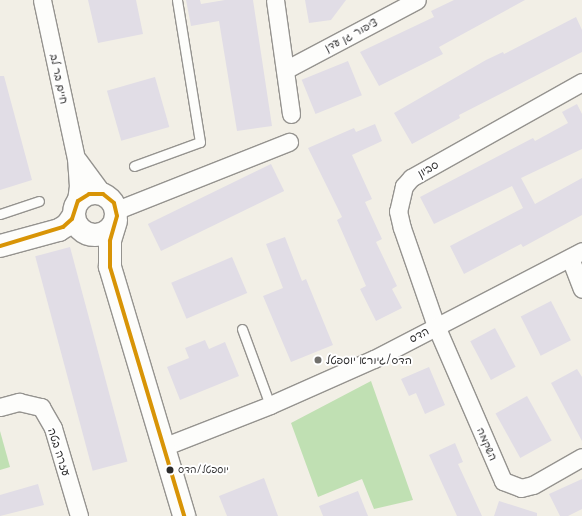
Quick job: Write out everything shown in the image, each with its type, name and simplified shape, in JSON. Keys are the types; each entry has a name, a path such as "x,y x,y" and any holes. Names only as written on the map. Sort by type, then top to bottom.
{"street":[{"name":"חיים בר לב","path":"42,0 76,158 78,186 76,224"},
{"path":"275,0 291,114"},
{"name":"ציפור גן עדן","path":"285,70 417,0"},
{"name":"סביון","path":"436,326 402,228 398,211 404,186 428,168 582,82"},
{"path":"0,246 76,224 109,232 116,216 289,142"},
{"name":"חיים בר לב","path":"76,158 103,194"},
{"path":"110,267 76,224 78,201 89,194 103,194 109,198 116,216 110,240 110,267 184,516"},
{"path":"576,254 582,289"},
{"name":"הדס","path":"163,447 270,405 374,359 576,254"},
{"name":"השקמה","path":"436,326 503,481 521,488 533,485 582,458"},
{"name":"עזרה בטה","path":"0,408 19,402 41,407 53,428 79,516"}],"lane":[{"path":"134,166 200,142 177,0"},
{"path":"0,214 39,201"},
{"path":"242,329 270,405"}],"green space":[{"path":"371,381 413,500 374,509 362,479 318,497 291,423"},
{"path":"0,431 10,467 0,470"}],"building":[{"path":"88,0 136,0 143,34 98,43"},
{"path":"186,0 200,0 201,4 225,0 253,0 272,126 237,131 219,21 191,26"},
{"path":"305,0 346,0 331,20 309,23"},
{"path":"454,0 525,0 439,47 443,54 379,86 360,52 434,17 431,11"},
{"path":"576,17 582,30 582,52 459,115 460,118 412,144 394,113 486,60 503,52 504,54"},
{"path":"348,61 362,95 316,114 302,80"},
{"path":"0,76 4,76 32,180 0,190"},
{"path":"155,77 169,127 121,141 107,91"},
{"path":"577,104 582,114 582,149 521,178 535,204 582,178 582,215 523,247 521,244 464,274 450,246 523,208 512,186 434,224 420,197 533,138 535,141 568,123 562,112"},
{"path":"375,124 382,141 352,155 372,199 365,202 382,239 376,242 397,286 392,289 402,308 376,321 360,289 366,286 337,220 342,217 308,148 354,128 356,132"},
{"path":"271,164 284,191 161,251 148,224"},
{"path":"285,237 302,281 306,279 333,345 291,362 263,296 283,288 266,244"},
{"path":"70,247 127,461 93,471 35,256"},
{"path":"232,257 247,293 186,319 171,283"},
{"path":"551,301 571,340 541,356 521,316"},
{"path":"495,328 516,367 491,380 470,341"},
{"path":"205,340 209,349 225,342 239,376 180,400 167,367 189,358 185,348"},
{"path":"429,367 445,405 425,414 416,393 409,396 401,379"},
{"path":"577,369 582,377 582,441 551,383"},
{"path":"527,396 552,441 520,458 496,413"},
{"path":"455,443 463,462 458,464 482,516 457,516 429,455"},
{"path":"264,478 278,516 227,516 219,496"},
{"path":"582,479 582,509 568,516 560,516 549,494"},
{"path":"38,484 44,505 0,516 0,495"},
{"path":"358,491 368,516 323,516 319,506"},
{"path":"499,501 537,513 537,516 494,516"}],"transit line":[{"path":"0,246 63,227 72,219 78,201 89,194 103,194 114,203 117,216 110,241 110,267 184,516"}],"place":[{"name":"הדס/גיורא יוספטל","path":"318,360"},
{"name":"יוספטל/הדס","path":"170,470"}]}
